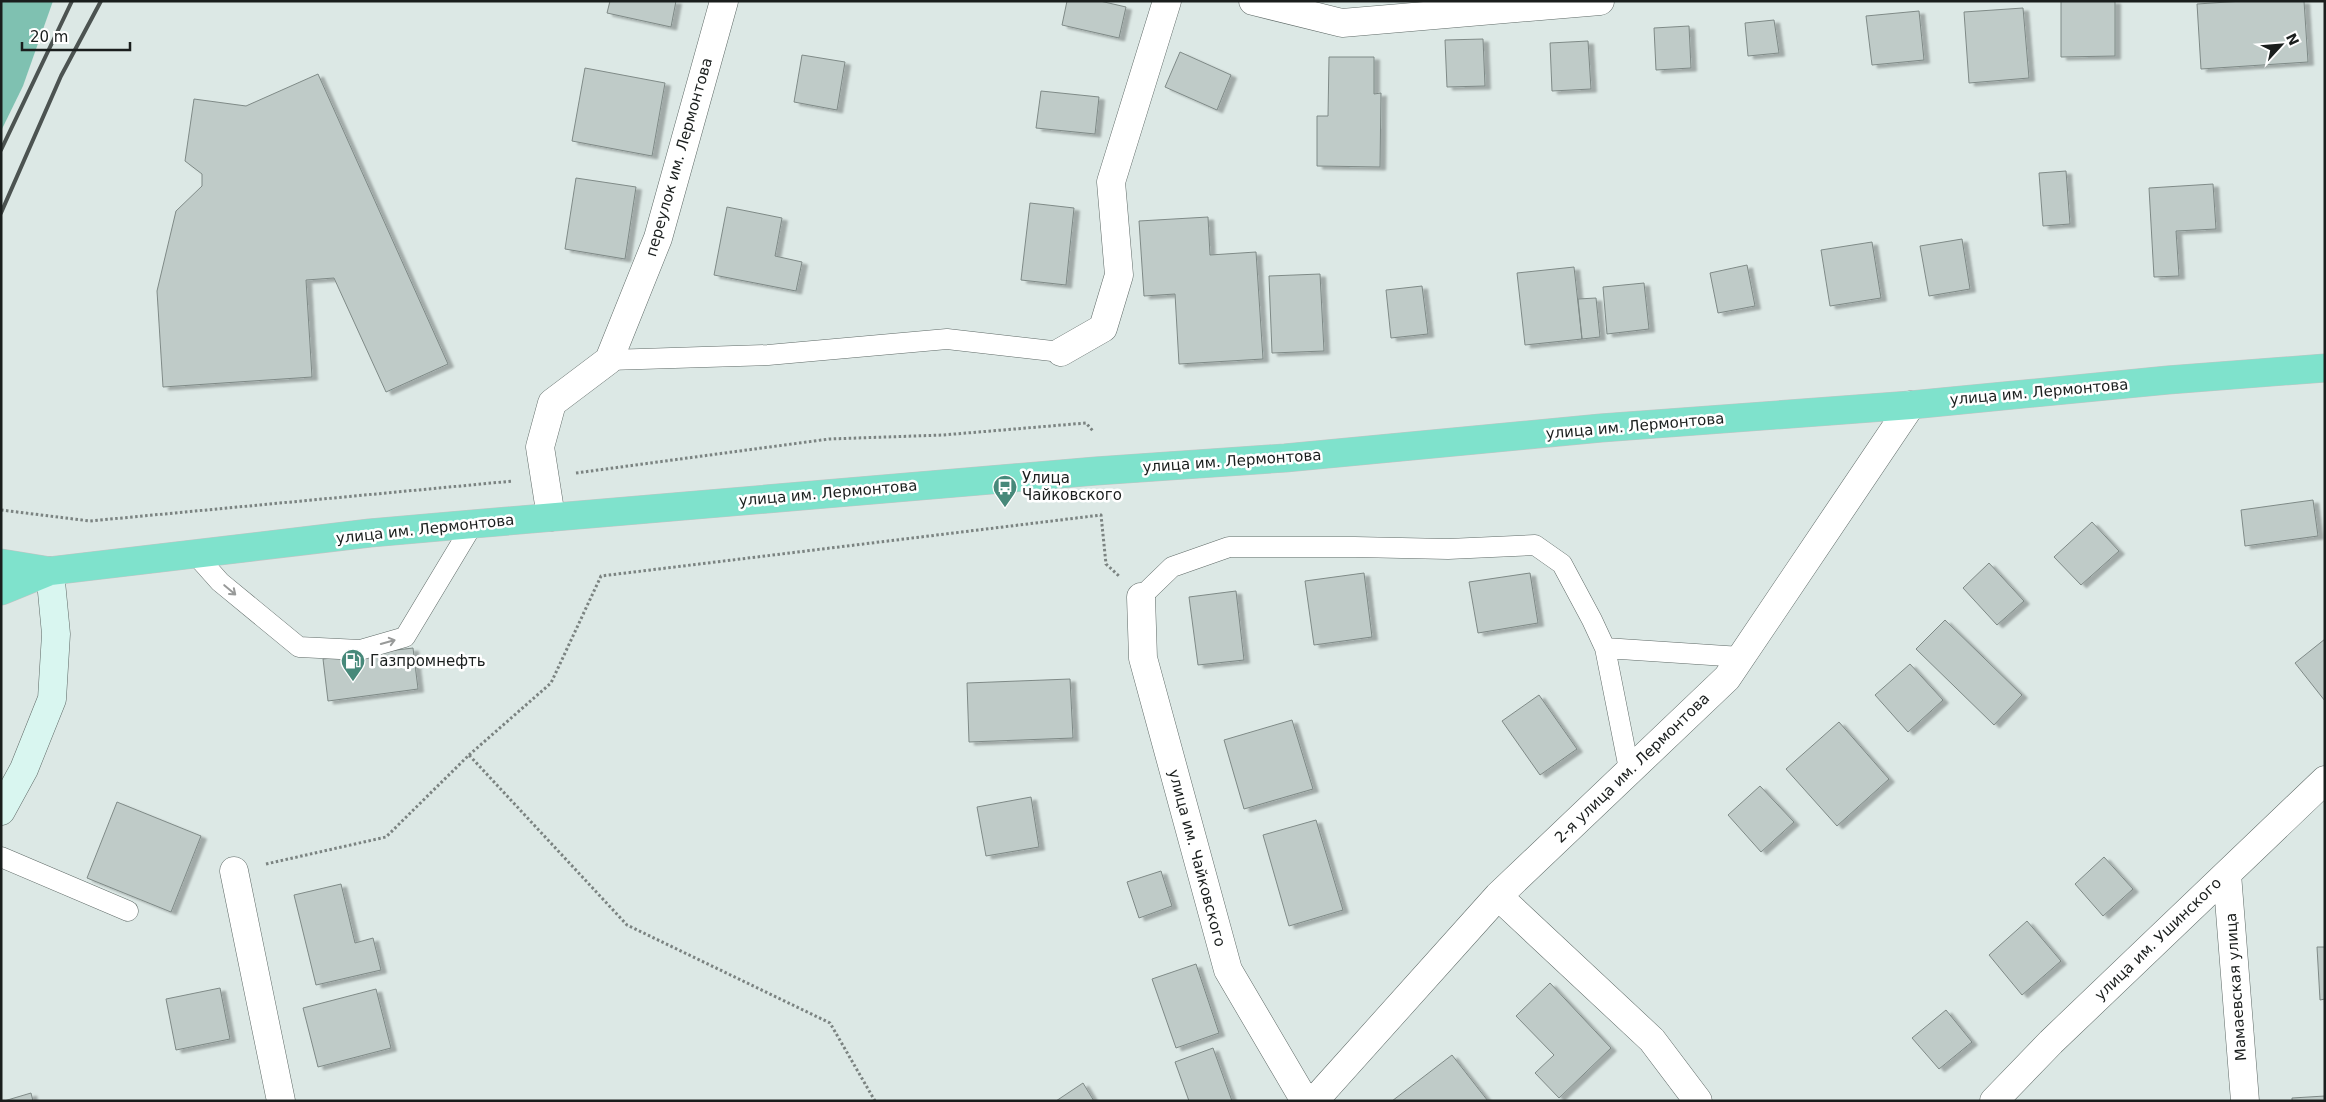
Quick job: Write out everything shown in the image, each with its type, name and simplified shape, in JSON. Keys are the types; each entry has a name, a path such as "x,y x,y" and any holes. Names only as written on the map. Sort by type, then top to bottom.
{"highway":[{"name":"улица им. Лермонтова","path":"50,571 370,533 1086,471 1285,458 1601,428 1911,405 2168,380 2325,368"},
{"path":"1,563 50,571"},
{"path":"1,591 50,571"}],"street":[{"name":"переулок им. Лермонтова","path":"609,360 658,238 724,1"},
{"path":"1061,352 1103,328 1119,275 1111,182 1167,1"},
{"path":"1253,1 1342,23 1600,1"},
{"path":"551,517 540,447 552,403 609,360"},
{"name":"2-я улица им. Лермонтова","path":"1314,1101 1498,896 1726,678 1911,405"},
{"path":"1,811 24,769 52,699 56,634 50,571"},
{"name":"улица им. Чайковского","path":"1141,597 1143,658 1228,970 1305,1101"},
{"name":"улица им. Ушинского","path":"1994,1101 2051,1042 2325,780"},
{"path":"234,871 282,1101"},
{"name":"Мамаевская улица","path":"2227,874 2245,1101"},
{"path":"1498,896 1652,1040 1698,1101"}],"lane":[{"path":"609,360 768,355 946,339 1061,352"},
{"path":"196,555 220,582 299,647 360,650 406,637 472,524"},
{"path":"1141,597 1172,567 1229,547 1355,547 1448,550 1535,545 1562,564 1605,648 1629,769"},
{"path":"1605,648 1741,657"},
{"path":"1,857 128,911"}],"path":[{"path":"234,871 386,837 470,755 552,683 601,576 1101,515 1106,564"},
{"path":"470,755 627,925 830,1023 876,1101"}],"green space":[{"path":"1,1 53,1 23,86 1,131"}],"building":[{"path":"610,1 676,1 671,27 607,13"},
{"path":"1067,1 1100,1 1126,7 1119,38 1062,25"},
{"path":"2061,1 2115,1 2115,56 2061,57"},
{"path":"2243,1 2304,1 2308,62 2201,69 2197,4"},
{"path":"2023,8 2029,78 1969,83 1964,12"},
{"path":"1919,11 1924,60 1872,65 1866,16"},
{"path":"1774,20 1779,53 1748,56 1745,23"},
{"path":"1689,26 1691,68 1656,70 1654,28"},
{"path":"1483,39 1485,86 1447,87 1445,40"},
{"path":"1588,41 1591,89 1552,91 1550,43"},
{"path":"1180,52 1231,75 1217,110 1165,87"},
{"path":"802,55 845,62 837,110 794,102"},
{"path":"1329,57 1374,57 1374,94 1381,93 1380,167 1317,166 1317,116 1328,116"},
{"path":"585,68 665,83 652,156 572,141"},
{"path":"318,74 448,364 386,392 334,278 306,280 312,377 163,387 157,291 176,211 202,186 202,174 185,161 194,99 246,106"},
{"path":"1041,91 1099,97 1095,134 1036,128"},
{"path":"2066,171 2070,224 2043,226 2039,173"},
{"path":"576,178 636,187 625,259 565,249"},
{"path":"2213,184 2216,229 2176,231 2179,276 2154,277 2149,188"},
{"path":"1030,203 1074,208 1066,285 1021,280"},
{"path":"727,207 782,218 775,256 802,262 796,291 714,275"},
{"path":"1208,217 1210,255 1256,252 1263,359 1179,364 1175,294 1144,296 1139,221"},
{"path":"1962,239 1970,289 1929,296 1920,246"},
{"path":"1872,242 1881,298 1830,306 1821,250"},
{"path":"1747,265 1755,306 1718,313 1710,273"},
{"path":"1574,267 1582,339 1525,345 1517,273"},
{"path":"1320,274 1324,351 1272,353 1269,276"},
{"path":"1644,283 1649,329 1607,334 1603,287"},
{"path":"1422,286 1428,334 1391,338 1386,290"},
{"path":"1596,298 1600,337 1582,339 1578,299"},
{"path":"2313,500 2318,536 2245,546 2241,510"},
{"path":"2092,522 2119,551 2081,585 2054,557"},
{"path":"1989,563 2024,601 1997,625 1963,588"},
{"path":"1364,573 1372,637 1314,645 1305,581"},
{"path":"1530,573 1538,623 1478,633 1469,582"},
{"path":"1236,591 1244,660 1198,665 1189,597"},
{"path":"1945,620 2022,695 1994,725 1916,649"},
{"path":"2325,639 2325,701 2295,663"},
{"path":"413,648 418,689 328,701 323,659"},
{"path":"1910,664 1943,700 1908,732 1875,695"},
{"path":"1070,679 1073,738 969,742 967,683"},
{"path":"1539,695 1577,749 1540,775 1502,721"},
{"path":"1292,720 1313,789 1244,809 1224,740"},
{"path":"1839,722 1889,779 1837,826 1786,769"},
{"path":"1760,786 1794,822 1761,852 1728,815"},
{"path":"1031,797 1039,847 986,856 977,807"},
{"path":"117,802 201,836 171,912 87,878"},
{"path":"1316,820 1343,910 1289,926 1263,835"},
{"path":"2104,857 2133,889 2103,916 2075,884"},
{"path":"1161,871 1172,906 1139,918 1127,882"},
{"path":"341,884 355,943 373,938 381,970 316,985 294,895"},
{"path":"2027,921 2061,961 2022,995 1989,955"},
{"path":"2317,947 2325,947 2325,999 2320,1000"},
{"path":"1196,964 1219,1033 1176,1048 1152,979"},
{"path":"1550,983 1611,1048 1559,1098 1535,1073 1554,1055 1516,1016"},
{"path":"220,988 230,1039 176,1050 166,999"},
{"path":"376,989 391,1048 318,1067 303,1008"},
{"path":"1946,1010 1972,1042 1939,1069 1912,1038"},
{"path":"1213,1048 1232,1101 1189,1101 1175,1062"},
{"path":"1452,1055 1488,1101 1392,1101"},
{"path":"1083,1083 1094,1101 1056,1101"},
{"path":"31,1093 33,1101 4,1101"},
{"path":"2325,1096 2325,1101 2292,1101 2292,1098"}],"railway":[{"path":"1,150 72,1"},
{"path":"1,213 61,76 101,1"}],"place":[{"name":"Улица Чайковского","path":"1005,508"},
{"name":"Газпромнефть","path":"353,682"}]}
